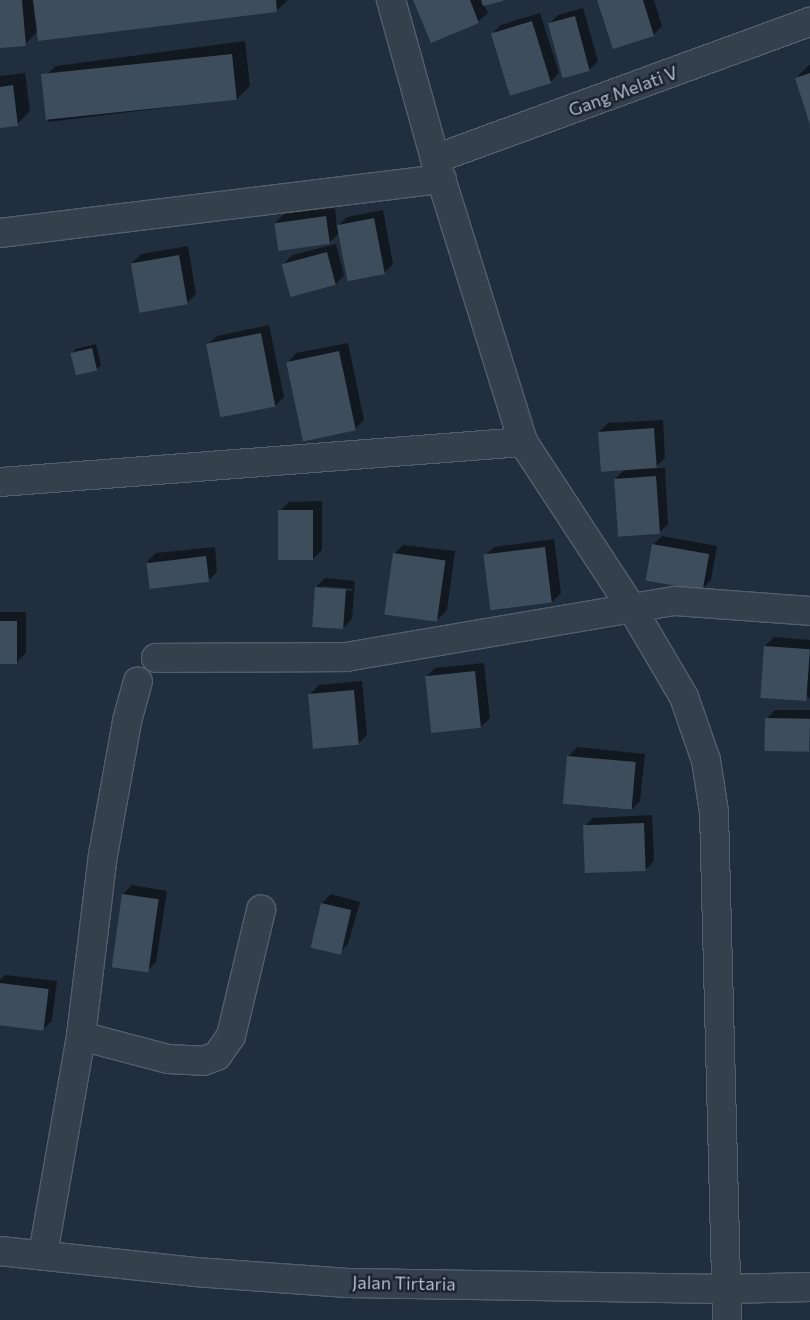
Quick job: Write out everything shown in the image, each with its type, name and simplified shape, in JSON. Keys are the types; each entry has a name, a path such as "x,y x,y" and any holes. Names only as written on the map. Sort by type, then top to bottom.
{"street":[{"path":"391,0 438,169 523,442 633,610 684,697 706,760 714,812 724,1290 727,1320"},
{"name":"Gang Melati V","path":"0,233 438,169 810,22"},
{"path":"0,482 523,442"},
{"path":"156,658 346,657 633,610 675,601 810,611"},
{"path":"43,1254 81,1036 103,855 127,721 138,681"},
{"path":"81,1036 168,1059 204,1062 218,1056 231,1036 262,910"},
{"name":"Jalan Tirtaria","path":"0,1251 43,1254 195,1272 348,1283 724,1290 810,1287"}],"building":[{"path":"0,0 22,0 26,46 0,48"},
{"path":"33,0 276,0 277,12 38,41"},
{"path":"413,0 470,0 479,23 431,43"},
{"path":"481,0 503,0 503,1 483,6"},
{"path":"597,0 643,0 654,36 613,49"},
{"path":"575,16 590,71 563,78 548,23"},
{"path":"532,21 551,83 510,96 491,34"},
{"path":"232,54 237,100 46,120 41,74"},
{"path":"810,73 810,125 795,78"},
{"path":"13,85 18,126 0,128 0,87"},
{"path":"326,216 330,244 278,251 275,223"},
{"path":"374,218 385,274 348,281 337,225"},
{"path":"327,252 336,285 290,297 282,264"},
{"path":"179,255 188,304 139,313 131,264"},
{"path":"261,333 275,407 220,417 206,344"},
{"path":"92,348 97,370 76,375 71,353"},
{"path":"339,351 356,430 303,441 286,362"},
{"path":"654,428 657,468 601,472 598,432"},
{"path":"656,476 660,534 618,537 614,479"},
{"path":"278,510 313,510 313,560 278,560"},
{"path":"652,544 709,554 703,591 646,580"},
{"path":"545,547 552,603 490,610 483,555"},
{"path":"393,553 445,560 437,622 384,614"},
{"path":"206,556 209,582 150,589 146,563"},
{"path":"315,587 346,589 343,629 312,627"},
{"path":"0,621 17,621 17,664 0,664"},
{"path":"764,646 810,649 806,701 760,698"},
{"path":"475,671 481,728 431,733 425,676"},
{"path":"354,690 359,745 313,749 308,694"},
{"path":"765,718 810,719 809,752 764,751"},
{"path":"567,756 636,762 632,810 563,804"},
{"path":"644,823 646,871 585,873 583,825"},
{"path":"122,894 159,899 148,972 112,967"},
{"path":"321,903 351,910 341,955 311,948"},
{"path":"0,983 49,989 44,1031 0,1025"}]}
